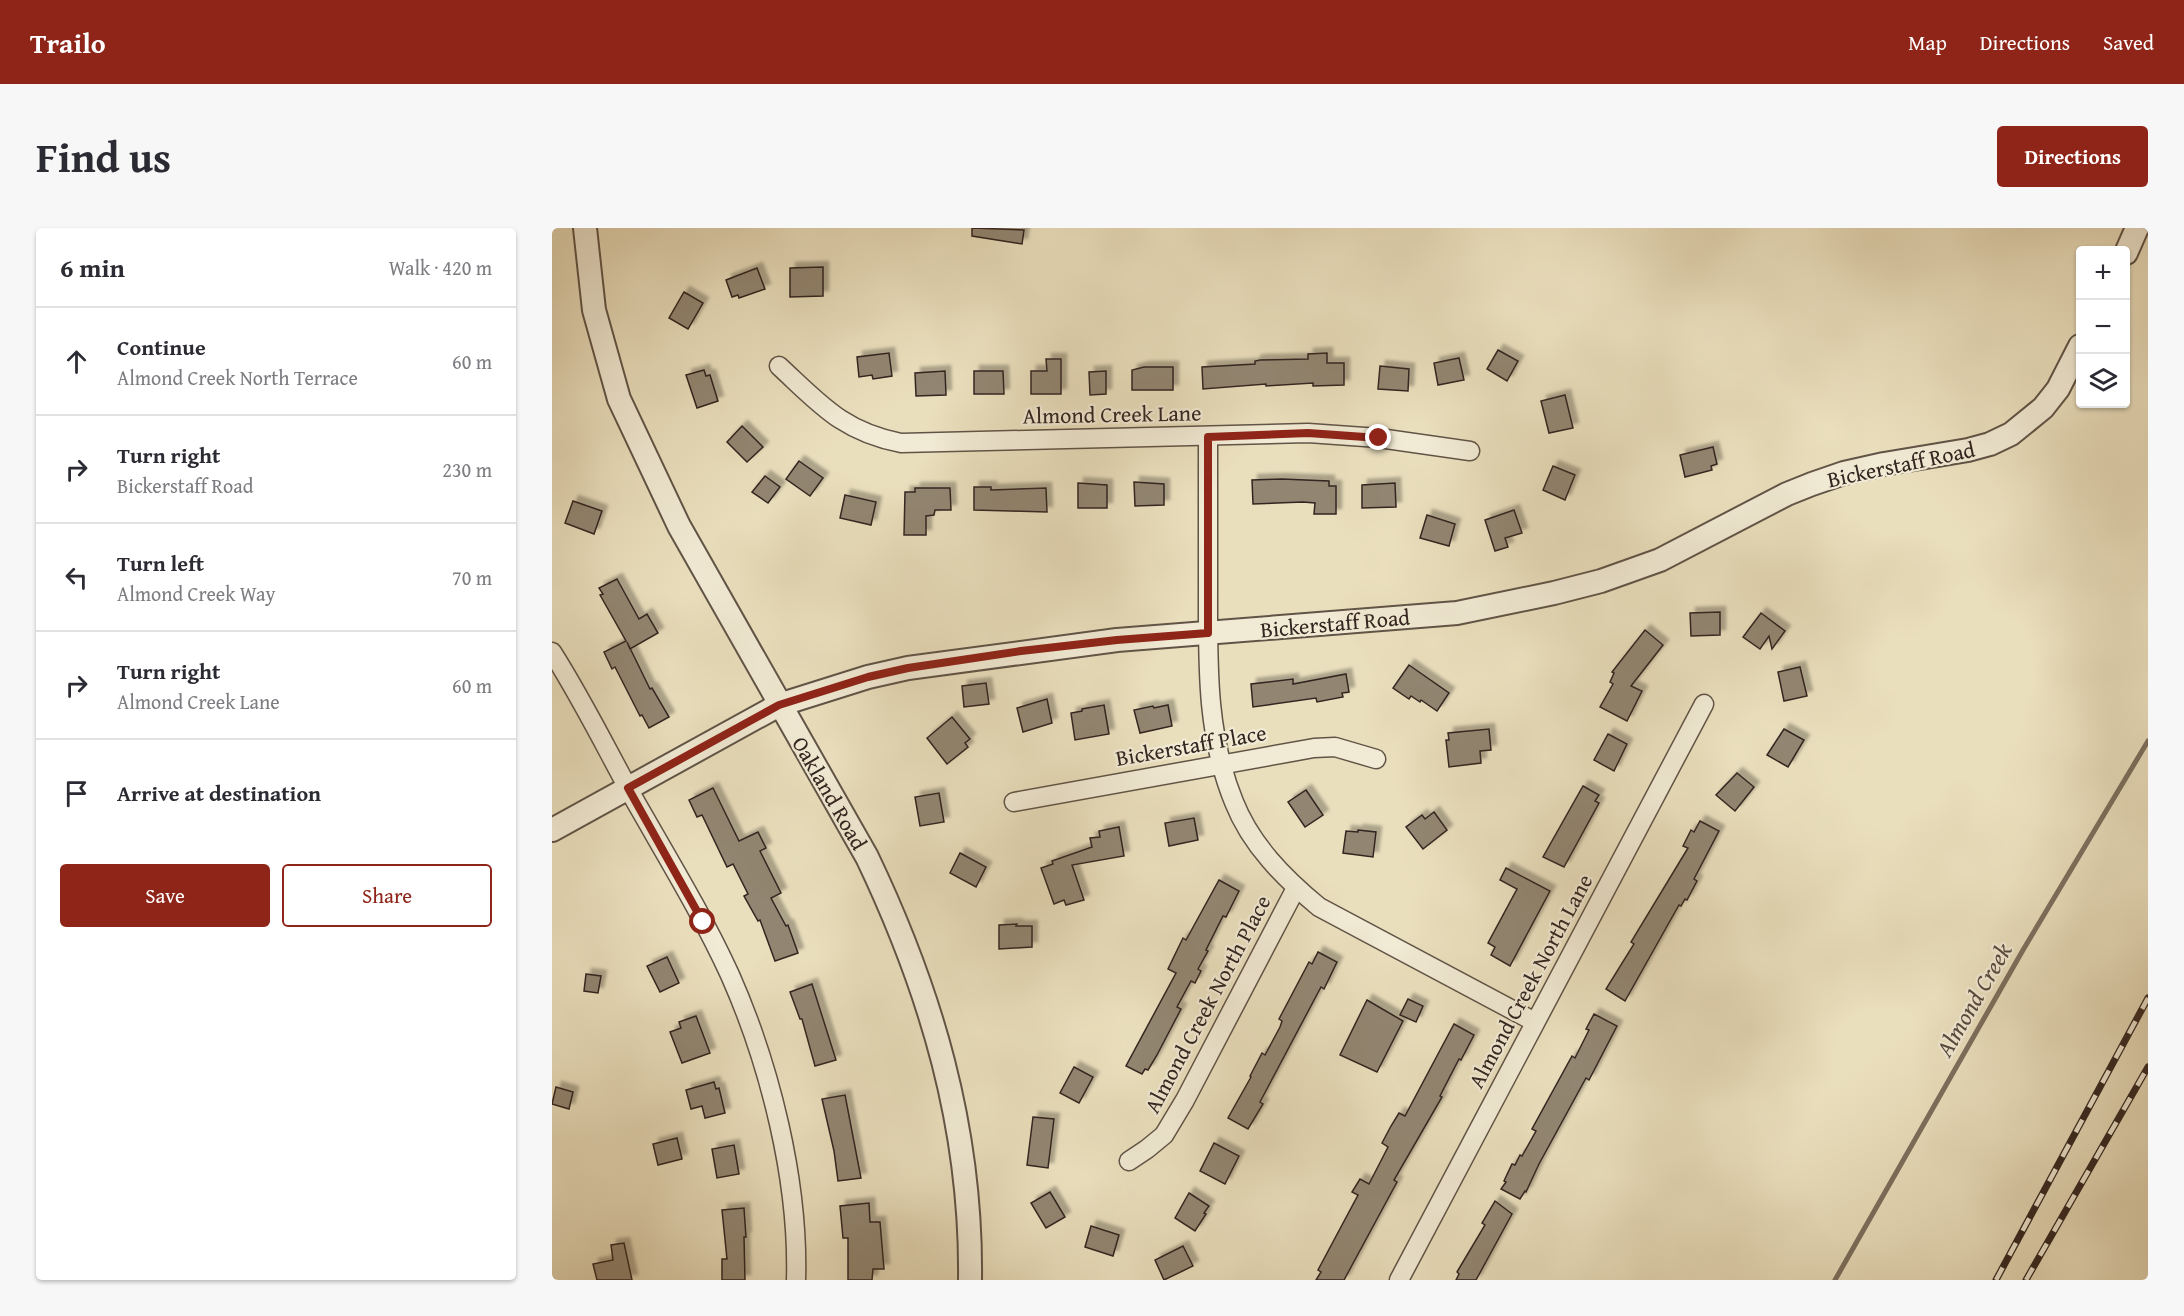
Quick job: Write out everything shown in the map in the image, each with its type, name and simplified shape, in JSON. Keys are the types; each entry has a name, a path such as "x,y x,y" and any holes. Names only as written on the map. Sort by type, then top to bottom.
{"street":[{"name":"Oakland Road","path":"585,228 594,310 619,399 679,526 867,857 895,918 927,1003 944,1062 959,1137 967,1202 970,1280"},
{"path":"2129,246 2138,228"},
{"name":"Bickerstaff Road","path":"552,830 779,705 868,677 908,668 1117,640 1457,613 1601,581 1660,560 1787,494 1812,484 1844,473 1884,464 1968,450 2011,434 2043,408 2058,389 2076,354"},
{"name":"Almond Creek Lane","path":"779,366 841,421 867,435 901,442 1308,433 1379,438 1470,451"},
{"path":"1208,437 1208,633 1212,727 1234,802 1254,840 1296,888 1319,907 1535,1022"},
{"path":"552,652 703,922 744,1009 762,1059 778,1120 789,1182 796,1280"},
{"name":"Almond Creek North Lane","path":"1399,1280 1704,704"},
{"name":"Bickerstaff Place","path":"1014,802 1314,748 1335,747 1376,759"},
{"name":"Almond Creek North Place","path":"1129,1161 1164,1135 1185,1100 1296,888"}],"building":[{"path":"972,228 1024,230 1022,244 972,236"},
{"path":"823,267 823,296 790,297 790,268"},
{"path":"757,268 765,289 739,298 738,295 732,297 726,280"},
{"path":"684,292 703,303 688,329 669,318"},
{"path":"1498,350 1518,361 1507,381 1487,369"},
{"path":"889,353 892,376 873,379 872,375 859,377 857,357"},
{"path":"1327,353 1327,363 1344,363 1344,385 1313,386 1313,383 1266,386 1266,384 1203,389 1202,367 1255,364 1255,361 1260,360 1308,359 1308,354"},
{"path":"1459,358 1464,380 1438,385 1434,363"},
{"path":"1046,359 1061,359 1061,394 1031,394 1031,371 1047,371"},
{"path":"1380,366 1409,369 1408,391 1378,389"},
{"path":"1144,367 1173,367 1173,390 1132,390 1132,370"},
{"path":"704,370 706,376 710,375 718,401 697,408 686,375"},
{"path":"945,371 946,395 916,396 915,373"},
{"path":"974,371 1003,371 1004,394 974,394"},
{"path":"1106,371 1106,394 1090,395 1089,372"},
{"path":"1565,395 1573,428 1549,433 1541,401"},
{"path":"742,426 763,447 747,462 727,442"},
{"path":"1713,447 1717,464 1711,466 1712,470 1685,477 1680,455"},
{"path":"799,461 823,478 810,496 786,479"},
{"path":"1553,466 1575,475 1565,500 1543,490"},
{"path":"765,476 780,487 768,503 752,492"},
{"path":"1252,480 1329,481 1329,486 1336,486 1336,514 1314,514 1315,503 1253,504"},
{"path":"1134,482 1164,484 1164,505 1135,506"},
{"path":"1078,483 1107,485 1107,508 1078,508"},
{"path":"1395,483 1396,507 1362,508 1362,485"},
{"path":"974,487 991,487 991,490 1046,488 1047,512 974,510"},
{"path":"915,488 950,488 951,510 935,510 934,515 926,516 926,535 904,535 905,492 915,492"},
{"path":"845,495 876,502 871,525 840,518"},
{"path":"573,501 602,511 594,534 565,523"},
{"path":"1514,510 1522,533 1505,538 1508,547 1495,551 1485,520"},
{"path":"1427,515 1455,524 1449,546 1420,538"},
{"path":"617,579 639,619 647,614 658,633 630,649 650,689 652,688 669,717 649,728 642,715 640,716 615,667 612,669 604,652 626,641 600,595 603,594 599,588"},
{"path":"1720,612 1720,635 1691,636 1690,613"},
{"path":"1761,613 1785,631 1772,649 1769,636 1760,649 1743,637"},
{"path":"1645,630 1663,645 1631,686 1642,691 1627,721 1600,707 1613,684 1610,682 1614,673 1612,672"},
{"path":"1409,665 1449,693 1437,711 1421,700 1420,702 1411,696 1409,699 1393,688"},
{"path":"1800,667 1807,696 1784,701 1778,672"},
{"path":"1346,674 1349,692 1342,693 1343,697 1317,702 1316,698 1253,707 1251,684 1293,679 1293,684"},
{"path":"986,683 989,704 964,707 962,686"},
{"path":"1047,699 1052,723 1023,732 1017,708"},
{"path":"1104,705 1109,734 1075,740 1071,713"},
{"path":"1168,705 1172,726 1140,733 1134,710"},
{"path":"952,717 970,739 965,743 968,747 947,764 927,738"},
{"path":"1489,729 1491,750 1480,751 1481,763 1449,767 1446,740 1449,740 1448,733"},
{"path":"1784,729 1804,740 1788,767 1767,755"},
{"path":"1608,734 1627,744 1614,771 1594,760"},
{"path":"1737,773 1754,787 1735,811 1716,795"},
{"path":"1583,786 1599,795 1595,801 1599,803 1564,867 1543,857"},
{"path":"713,788 739,841 758,832 766,848 760,851 781,893 771,898 786,926 788,925 798,953 775,961 760,920 758,921 744,896 748,894 733,864 727,867 702,815 697,817 689,800"},
{"path":"1306,790 1323,815 1305,827 1288,802"},
{"path":"939,793 944,822 920,826 915,797"},
{"path":"1434,812 1447,830 1423,849 1406,827 1422,815 1425,819"},
{"path":"1194,818 1198,840 1169,846 1165,823"},
{"path":"1700,821 1719,831 1694,879 1697,881 1687,900 1685,899 1681,906 1679,905 1625,1001 1606,989 1634,944 1631,942 1688,848 1683,846 1691,830 1694,832"},
{"path":"1119,827 1124,856 1072,865 1084,900 1066,905 1064,900 1054,904 1041,868 1053,864 1052,861 1092,847 1090,838 1100,837 1099,831"},
{"path":"1358,830 1376,832 1373,857 1343,853 1346,831 1358,832"},
{"path":"960,853 986,867 976,887 950,873"},
{"path":"1506,868 1550,891 1510,966 1491,955 1495,947 1488,943 1517,889 1500,880"},
{"path":"1219,880 1239,891 1206,950 1208,951 1198,969 1201,971 1195,983 1191,981 1177,1007 1181,1009 1157,1055 1148,1070 1145,1069 1142,1074 1126,1066 1176,973 1168,969 1183,938 1186,940"},
{"path":"1017,924 1016,926 1032,926 1032,947 999,949 999,925"},
{"path":"1318,952 1337,962 1324,989 1321,987 1260,1102 1263,1104 1248,1129 1228,1118 1262,1053 1265,1055 1280,1027 1282,1021 1279,1019 1309,962 1312,964"},
{"path":"667,957 679,983 660,992 647,966"},
{"path":"586,974 601,976 598,993 584,991"},
{"path":"812,984 836,1060 815,1066 802,1019 800,1019 790,992"},
{"path":"1408,999 1423,1006 1416,1022 1400,1015"},
{"path":"1367,1000 1403,1021 1377,1072 1340,1055"},
{"path":"1594,1014 1617,1026 1589,1080 1586,1078 1526,1192 1520,1199 1501,1189 1506,1182 1504,1181 1512,1164 1515,1165 1520,1155 1522,1156 1536,1131 1532,1129 1572,1056 1575,1058"},
{"path":"696,1016 710,1053 682,1063 670,1032 681,1028 679,1022"},
{"path":"1454,1024 1474,1035 1461,1060 1459,1059 1440,1096 1442,1097 1394,1180 1397,1182 1344,1280 1316,1280 1321,1272 1318,1270 1358,1195 1352,1192 1360,1179 1369,1184 1388,1147 1382,1143 1391,1126 1399,1113 1405,1116"},
{"path":"1074,1067 1093,1077 1079,1103 1060,1093"},
{"path":"714,1082 716,1089 719,1088 725,1113 705,1118 702,1106 691,1109 686,1090"},
{"path":"556,1087 573,1092 569,1109 552,1104"},
{"path":"845,1095 861,1178 838,1181 834,1151 822,1099"},
{"path":"1033,1117 1054,1119 1048,1168 1027,1165"},
{"path":"677,1138 682,1159 658,1165 653,1144"},
{"path":"1214,1143 1239,1156 1225,1184 1200,1171"},
{"path":"734,1145 739,1174 717,1178 712,1149"},
{"path":"1050,1192 1065,1217 1046,1228 1031,1203"},
{"path":"1189,1193 1209,1206 1195,1231 1175,1218"},
{"path":"1495,1201 1512,1214 1476,1280 1456,1280 1459,1274 1457,1272 1485,1225 1482,1223"},
{"path":"869,1203 870,1222 880,1222 884,1269 873,1269 872,1280 848,1280 848,1238 843,1238 840,1206"},
{"path":"744,1208 745,1280 722,1280 722,1259 727,1259 722,1210"},
{"path":"1091,1226 1119,1235 1113,1256 1085,1247"},
{"path":"624,1243 632,1280 597,1280 593,1264 613,1260 611,1245"},
{"path":"1183,1246 1193,1266 1164,1280 1155,1260"}],"waterway":[{"name":"Almond Creek","path":"1835,1280 2023,950 2148,741"}],"railway":[{"path":"1996,1280 2148,998"},
{"path":"2026,1280 2148,1067"}],"route":[{"path":"703,922 628,788 779,705 868,677 908,668 1021,651 1208,633 1208,437 1308,433 1379,438"}]}
